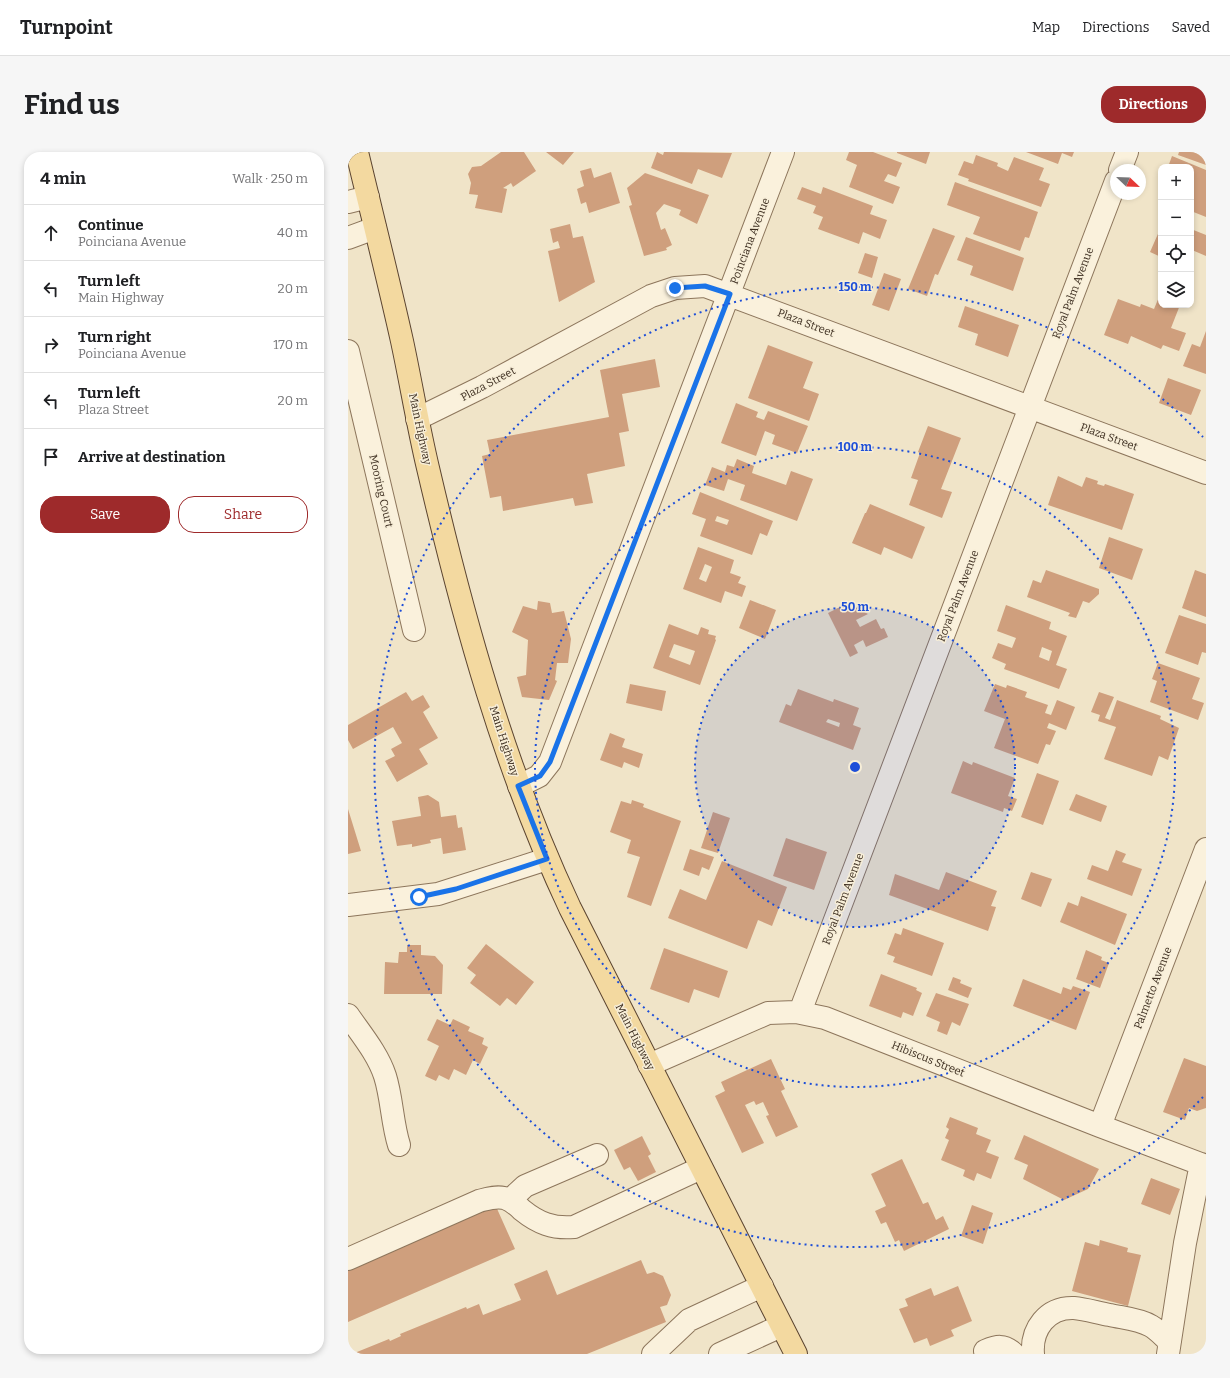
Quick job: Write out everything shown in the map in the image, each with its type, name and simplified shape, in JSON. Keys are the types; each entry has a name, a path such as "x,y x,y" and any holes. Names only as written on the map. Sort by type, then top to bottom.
{"main road":[{"name":"Main Highway","path":"358,152 358,200 375,228 402,342 417,419 475,651 518,786 547,859 649,1065 796,1354"}],"street":[{"name":"Poinciana Avenue","path":"518,786 540,776 550,762 783,152"},
{"path":"1122,164 1127,152"},
{"name":"Royal Palm Avenue","path":"800,1012 1110,197"},
{"path":"348,238 375,228"},
{"name":"Plaza Street","path":"417,419 482,387 651,296 675,288 698,286 712,288 730,294 1206,473"},
{"name":"Mooring Court","path":"348,351 414,630"},
{"name":"Palmetto Avenue","path":"1100,1126 1206,849"},
{"path":"348,905 438,894 547,859"},
{"name":"Hibiscus Street","path":"649,1065 768,1013 800,1012 825,1018 1203,1165"},
{"path":"348,1015 374,1054 385,1076 394,1129 399,1146"},
{"path":"510,1200 525,1186 597,1155"},
{"path":"1169,1348 1185,1243 1203,1165"},
{"path":"348,1259 479,1201 497,1197 510,1200 530,1216 548,1226 556,1228 574,1227 701,1168"},
{"path":"653,1354 678,1328 689,1320 762,1286"},
{"path":"985,1350 997,1346 1022,1351 1047,1316 1054,1311 1073,1308 1137,1320 1154,1328 1169,1348"},
{"path":"720,1354 782,1326"}],"building":[{"path":"501,152 524,152 536,171 513,187 511,183 503,188 507,189 502,213 475,208 478,195 469,194 471,183 468,174 472,167 481,166"},
{"path":"546,152 574,152 563,165"},
{"path":"657,152 663,155 664,152 732,153 722,178 698,169 692,184 651,168"},
{"path":"849,152 873,152 902,163 896,177 888,174 884,181 900,187 893,204 849,187 857,165 846,160"},
{"path":"897,152 930,152 926,164"},
{"path":"1026,152 1074,152 1072,157 1062,153 1058,164"},
{"path":"1179,152 1206,152 1206,165 1178,155"},
{"path":"976,155 998,163 997,166 1008,171 1014,157 1044,168 1039,180 1050,184 1041,207 968,181 969,179 958,175 964,161 973,164"},
{"path":"1172,156 1191,164 1169,164"},
{"path":"1194,165 1206,170 1206,217 1194,212"},
{"path":"591,168 594,178 611,172 620,203 589,213 586,202 581,204 577,189 584,186 580,171"},
{"path":"645,173 709,195 697,224 679,215 681,210 664,204 656,213 661,230 665,228 672,245 666,248 667,250 644,256 629,206 632,205 627,188"},
{"path":"955,182 1038,212 1029,238 1025,237 1020,251 973,234 980,217 947,205"},
{"path":"802,187 821,194 823,187 873,206 870,214 887,220 880,239 863,232 859,244 818,229 823,217 813,213 816,206 797,199"},
{"path":"570,224 573,238 583,236 595,282 559,302 548,251 560,248 558,241 553,243 550,229"},
{"path":"933,228 955,236 938,275 935,274 927,296 908,289"},
{"path":"1194,230 1206,235 1206,256 1194,251"},
{"path":"1158,234 1158,256 1150,252"},
{"path":"966,237 1024,258 1013,291 970,275 973,266 957,260"},
{"path":"865,253 878,257 872,278 858,273"},
{"path":"884,273 901,279 889,311 872,305"},
{"path":"1118,299 1140,307 1141,304 1154,309 1158,299 1158,308 1179,308 1171,328 1186,333 1179,351 1163,345 1161,349 1131,336 1128,344 1104,335"},
{"path":"965,306 1019,325 1008,357 975,345 978,334 958,327"},
{"path":"1206,331 1206,374 1183,366 1192,344 1200,347"},
{"path":"768,345 813,362 803,388 819,394 809,421 748,398"},
{"path":"655,359 660,387 622,394 629,431 619,433 625,466 587,474 593,503 575,506 573,498 503,511 501,496 490,498 482,456 490,454 487,440 609,417 600,370"},
{"path":"1168,378 1201,390 1191,415 1159,403"},
{"path":"736,403 758,412 756,417 764,420 768,411 808,426 797,453 772,444 775,435 765,431 756,456 721,443"},
{"path":"928,426 961,438 941,489 952,492 942,518 909,505 918,480 911,478 920,453 918,452"},
{"path":"737,459 754,466 752,473 786,485 791,471 813,479 797,521 740,500 745,485 728,479 724,491 705,485 712,467 725,472 727,465 734,467"},
{"path":"1058,476 1082,487 1086,477 1098,481 1097,484 1104,486 1105,484 1134,494 1122,530 1048,505"},
{"path":"700,492 773,521 767,536 760,533 752,555 700,536 706,519 692,514","holes":["717,516 729,520 727,525 715,521"]},
{"path":"870,504 925,527 912,559 884,547 881,555 852,543"},
{"path":"1109,537 1143,549 1132,580 1099,568"},
{"path":"698,547 734,560 730,573 741,577 738,583 746,586 742,597 725,591 721,603 683,589","holes":["705,564 712,567 706,582 699,579"]},
{"path":"1046,570 1099,589 1099,594 1089,603 1083,601 1076,618 1068,616 1070,613 1027,597 1033,580 1041,583"},
{"path":"1195,570 1206,574 1206,617 1182,608"},
{"path":"750,600 776,610 765,639 739,628"},
{"path":"538,601 550,603 552,613 564,611 571,639 568,663 557,663 555,680 557,681 549,700 522,697 517,677 526,675 528,640 512,632 523,606 537,610"},
{"path":"848,603 868,614 856,620 860,627 876,619 881,629 884,628 888,637 866,647 863,640 854,645 858,653 850,657 828,613"},
{"path":"1006,605 1051,622 1049,629 1067,636 1056,665 1067,669 1059,689 1004,669 1006,664 992,658 998,643 1012,648 1016,638 997,631","holes":["1042,647 1052,651 1049,661 1039,657"]},
{"path":"1179,615 1206,624 1206,653 1202,652 1198,665 1165,653"},
{"path":"669,624 698,635 701,627 709,630 708,634 716,636 716,640 700,685 653,668","holes":["674,644 695,651 690,665 669,657"]},
{"path":"1158,663 1200,678 1192,699 1204,703 1198,720 1150,702 1157,681 1152,679"},
{"path":"630,684 666,691 662,711 626,703"},
{"path":"995,684 1006,688 1007,685 1027,692 1025,697 1048,705 1045,713 1051,715 1057,700 1075,707 1066,730 1049,723 1047,728 1056,731 1050,745 1046,744 1038,764 994,748 1005,719 984,711"},
{"path":"798,689 833,702 834,699 859,708 853,725 861,728 853,750 779,722 786,704 791,706","holes":["828,719 840,723 839,727 826,722"]},
{"path":"406,692 412,701 423,695 430,707 423,712 438,738 419,749 428,764 397,782 385,761 395,756 391,749 402,743 393,727 353,749 348,740 348,725"},
{"path":"1099,692 1114,697 1105,718 1110,720 1117,700 1161,716 1160,719 1179,728 1168,760 1159,756 1152,776 1104,759 1116,727 1098,721 1100,715 1091,712"},
{"path":"610,733 625,739 622,747 643,754 639,768 624,762 622,768 600,760"},
{"path":"963,761 972,765 973,762 1015,778 1008,796 1017,799 1012,811 1004,808 1003,812 951,793"},
{"path":"1037,773 1059,781 1043,825 1021,817"},
{"path":"1076,794 1107,806 1101,822 1069,810"},
{"path":"428,795 439,802 441,817 456,815 458,828 462,827 466,850 443,854 441,838 430,840 431,843 412,847 412,844 397,846 392,821 421,816 418,797"},
{"path":"632,800 644,804 643,807 681,821 651,906 627,897 640,857 627,853 631,840 610,832 621,801 631,804"},
{"path":"348,809 361,851 348,854"},
{"path":"713,812 730,818 718,853 701,848"},
{"path":"786,838 827,852 814,890 773,876"},
{"path":"690,849 714,857 709,870 702,867 699,876 683,870"},
{"path":"1116,850 1126,854 1122,862 1142,869 1132,896 1087,879 1092,865 1108,871"},
{"path":"722,861 787,887 772,926 758,920 747,949 668,918 680,889 706,900"},
{"path":"946,872 997,891 991,906 996,907 988,931 889,895 895,874 939,890"},
{"path":"1031,872 1052,879 1041,907 1021,899"},
{"path":"1081,896 1127,914 1115,945 1060,922 1068,902 1078,906"},
{"path":"903,928 944,943 932,976 893,962 895,957 887,954 895,933 901,935"},
{"path":"486,944 534,982 516,1005 507,998 500,1006 470,983 476,975 467,968"},
{"path":"407,945 421,945 421,955 435,956 443,965 442,994 384,994 385,962 398,963 399,952 407,952"},
{"path":"664,948 728,971 719,998 694,989 689,1003 650,989"},
{"path":"1086,950 1102,957 1101,960 1109,963 1100,988 1076,979"},
{"path":"881,974 917,988 916,990 922,993 913,1016 903,1012 901,1018 869,1006"},
{"path":"953,977 961,980 960,983 972,988 968,998 948,990"},
{"path":"1023,979 1061,994 1063,987 1071,990 1073,986 1090,992 1076,1030 1013,1006"},
{"path":"936,993 969,1004 960,1026 952,1022 947,1035 937,1031 940,1022 926,1016"},
{"path":"437,1019 450,1025 453,1019 470,1027 468,1031 484,1038 482,1044 488,1047 480,1064 473,1060 466,1075 454,1069 449,1080 439,1075 436,1081 425,1076 439,1046 427,1040"},
{"path":"1184,1058 1206,1066 1206,1108 1197,1111 1189,1108 1185,1120 1163,1112"},
{"path":"771,1059 785,1089 781,1091 798,1127 776,1137 766,1116 769,1115 763,1102 756,1105 754,1101 745,1105 764,1143 742,1153 715,1096 725,1091 721,1082"},
{"path":"950,1117 978,1128 976,1134 991,1140 986,1152 999,1157 991,1179 977,1173 974,1181 963,1176 965,1170 941,1160 949,1140 945,1138 949,1129 946,1127"},
{"path":"1024,1135 1099,1169 1088,1189 1064,1200 1023,1179 1028,1165 1014,1159"},
{"path":"642,1136 651,1154 648,1156 656,1172 638,1181 630,1167 624,1170 614,1150"},
{"path":"902,1159 923,1204 928,1202 936,1220 943,1216 949,1229 904,1251 899,1240 895,1242 886,1222 881,1224 875,1211 886,1206 871,1174"},
{"path":"1151,1178 1180,1189 1170,1215 1141,1204"},
{"path":"494,1202 515,1249 348,1322 348,1269"},
{"path":"972,1205 993,1213 983,1244 961,1236"},
{"path":"1100,1240 1128,1248 1127,1252 1141,1255 1128,1306 1072,1291 1085,1242 1099,1246"},
{"path":"641,1260 647,1274 654,1272 663,1276 671,1295 667,1305 660,1307 666,1322 587,1354 352,1354 389,1339 390,1341 401,1336 400,1334 466,1307 467,1309 479,1304 483,1315 521,1300 514,1284 547,1270 557,1295"},
{"path":"958,1286 972,1321 951,1330 954,1336 930,1346 927,1338 914,1343 899,1309 908,1306 905,1299 931,1288 934,1296"}],"route":[{"path":"419,897 456,889 547,859 518,786 536,779 543,773 550,762 730,294 705,286 686,286 675,288"}]}
